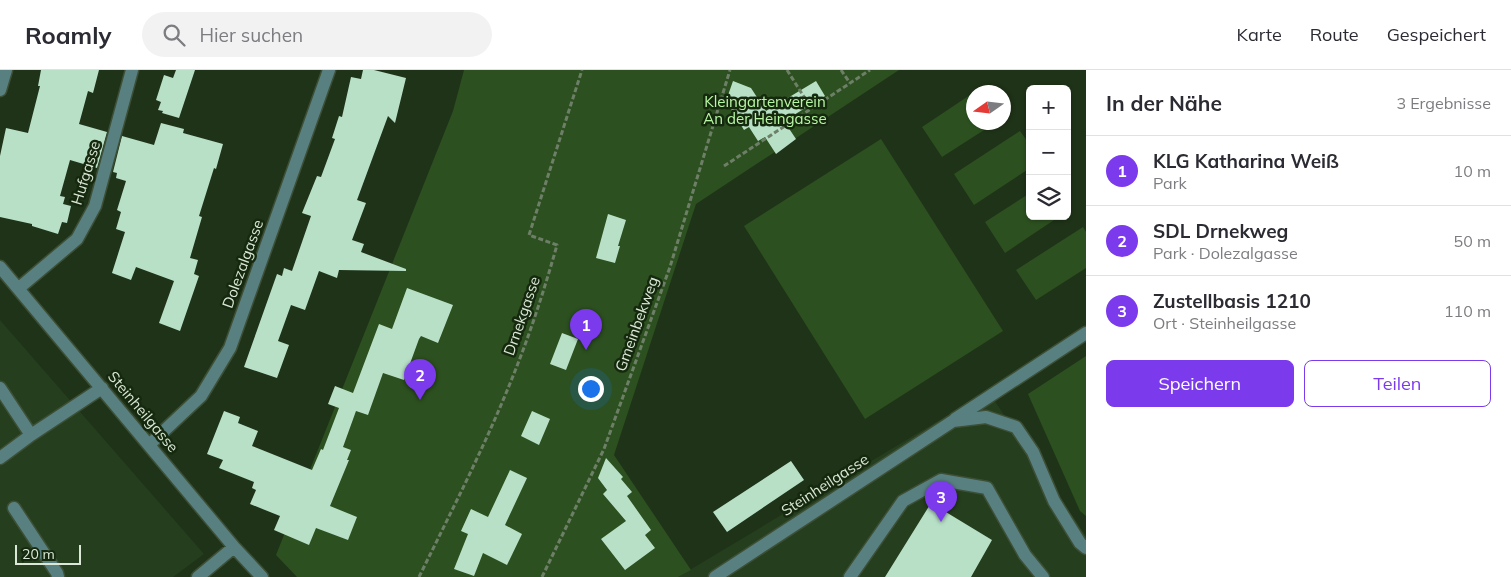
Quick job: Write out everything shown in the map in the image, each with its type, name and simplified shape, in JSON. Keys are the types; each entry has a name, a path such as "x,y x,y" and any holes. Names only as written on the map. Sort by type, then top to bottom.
{"street":[{"path":"0,90 6,70"},
{"name":"Hufgasse","path":"19,288 77,239 95,206 132,70"},
{"name":"Dolezalgasse","path":"149,445 200,396 230,348 329,70"},
{"name":"Steinheilgasse","path":"0,267 234,547 262,577"},
{"name":"Steinheilgasse","path":"715,577 1086,333"},
{"path":"0,388 31,435"},
{"path":"0,458 102,388"},
{"name":"Steinheilgasse","path":"953,421 986,417 1016,427 1033,452 1054,501 1080,543 1086,548"},
{"path":"850,577 903,501 941,480 987,488 1025,555 1043,577"},
{"path":"14,508 58,577"},
{"path":"198,577 234,547"}],"path":[{"name":"Drnekgasse","path":"419,577 473,467 511,382 544,290 557,245 529,235 582,70"},
{"name":"Gmeinbekweg","path":"542,577 604,449 670,266 730,70"},
{"path":"787,70 811,108"},
{"path":"842,70 850,83"},
{"path":"724,166 870,70"}],"shaded area":[{"path":"0,320 204,554 173,577 0,577"},
{"path":"988,391 1086,536 1086,577 678,577"}],"green space":[{"name":"Kleingartenverein An der Heingasse","path":"464,70 899,70 696,204 614,455 691,570 678,577 297,577 276,555 453,111"},
{"path":"966,98 966,130 984,130 942,157 922,127"},
{"path":"1020,131 1026,139 1026,171 974,205 954,174"},
{"path":"881,139 1003,331 865,419 744,226"},
{"path":"1026,196 1026,220 1054,220 1005,253 985,222"},
{"path":"1083,227 1086,232 1086,268 1036,300 1016,270"},
{"path":"1086,356 1086,516 1080,511 1028,394"}],"building":[{"path":"41,70 99,70 93,93 88,91 79,124 107,132 97,168 70,160 60,196 65,197 63,204 71,206 67,223 62,222 58,234 32,226 32,224 0,217 0,156 6,128 28,133 40,86 38,86"},
{"path":"176,70 195,70 179,118 158,110 161,102 156,100 164,75 173,78"},
{"path":"363,70 374,70 406,78 395,123 388,116 357,200 366,203 352,240 364,244 361,252 406,269 406,271 339,270 337,278 319,271 305,310 291,305 278,341 289,345 277,378 244,367 277,274 282,276 284,268 292,271 311,216 302,213 317,176 321,177 335,139 332,138 339,116 342,117 351,77 361,79"},
{"path":"733,81 751,88 766,111 816,81 825,96 784,121 796,139 776,154 765,137 758,141 749,127 744,130 726,101"},
{"path":"161,123 184,129 183,133 223,144 199,216 202,217 190,258 198,260 194,274 199,276 180,331 159,323 174,281 136,267 131,280 112,273 125,232 116,229 121,212 117,210 126,181 116,178 117,173 113,172 122,136 154,145"},
{"path":"608,214 626,220 615,263 596,258"},
{"path":"407,288 453,305 438,343 421,336 404,380 383,373 368,415 356,411 343,447 351,450 347,460 349,460 330,506 357,517 348,540 316,528 309,545 274,530 280,516 250,504 256,490 252,488 254,482 219,468 223,460 207,454 224,411 240,417 238,423 258,431 252,446 312,470 321,449 323,450 339,408 328,404 335,386 353,393 379,324 392,329"},
{"path":"562,333 578,339 566,370 550,364"},
{"path":"532,411 550,419 539,445 521,436"},
{"path":"606,458 623,477 621,479 632,492 627,496 651,530 645,535 655,548 625,570 601,539 626,521 603,494 607,490 598,478"},
{"path":"791,461 804,480 727,532 713,512"},
{"path":"510,470 527,478 505,525 522,534 507,565 483,553 474,576 454,569 468,534 461,531 471,509 488,517"},
{"path":"931,503 992,540 971,577 885,577"}],"place":[{"name":"KLG Katharina Weiß","path":"586,350"},
{"name":"SDL Drnekweg","path":"420,400"},
{"name":"Zustellbasis 1210","path":"941,522"}]}
